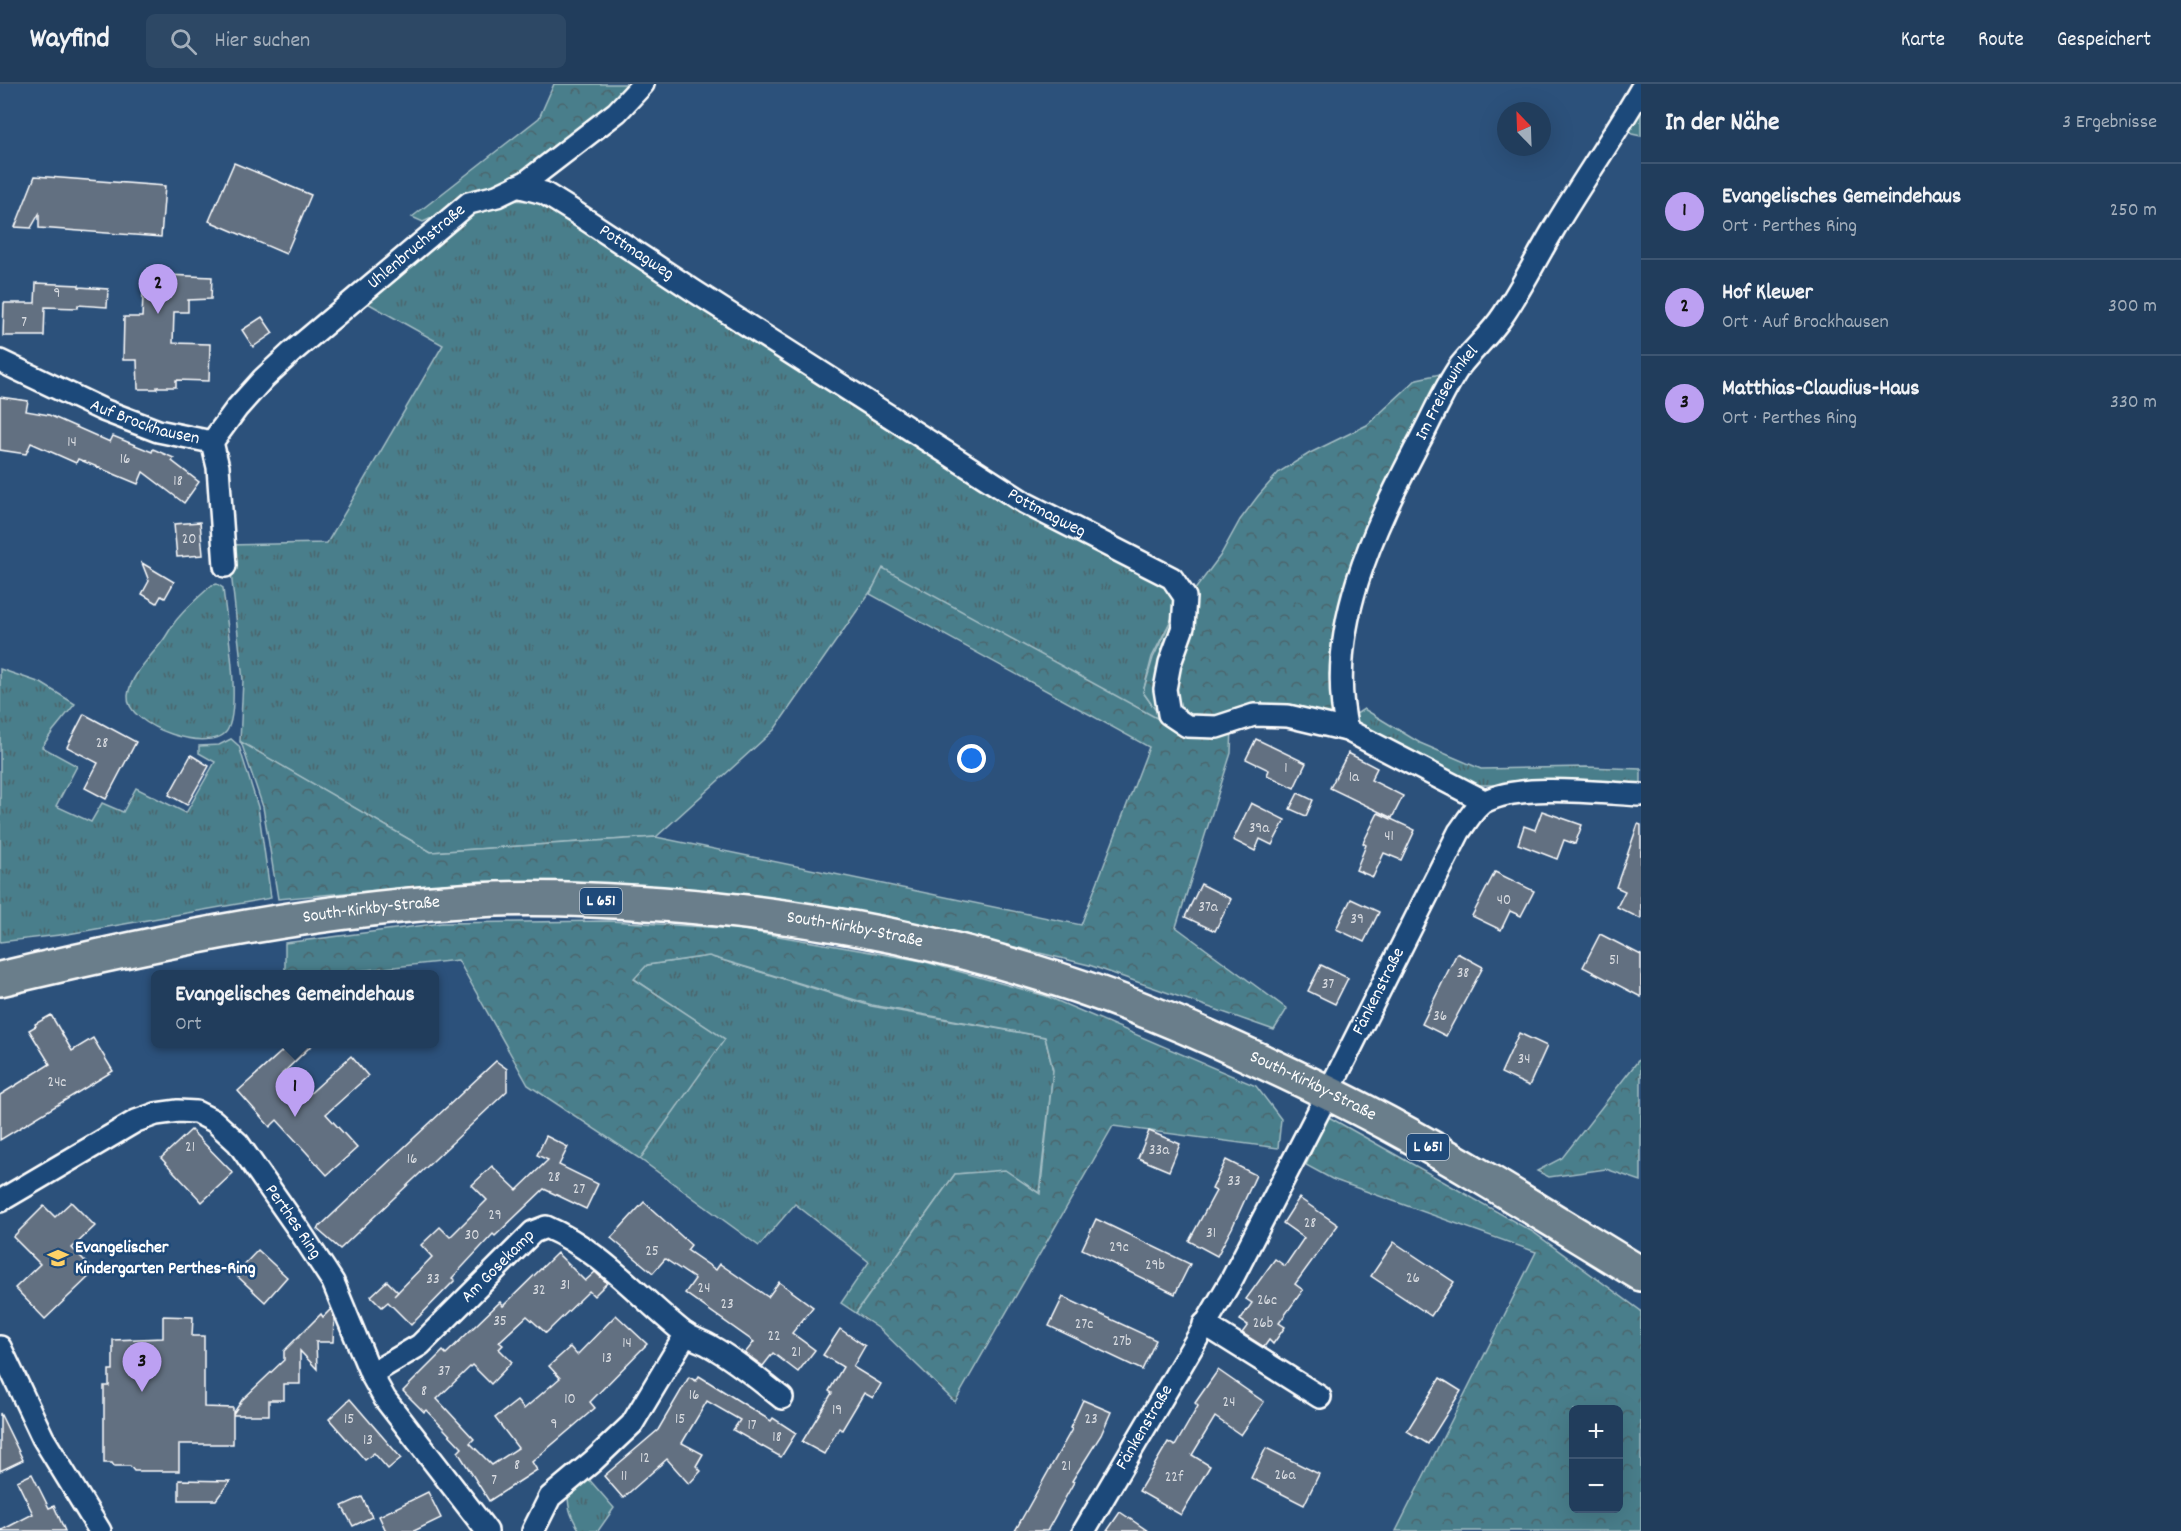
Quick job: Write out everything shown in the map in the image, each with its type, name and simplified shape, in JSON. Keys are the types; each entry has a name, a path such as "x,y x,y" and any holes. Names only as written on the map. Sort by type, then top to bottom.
{"main road":[{"name":"South-Kirkby-Straße","path":"0,979 178,939 256,925 429,903 499,899 562,899 730,909 828,923 926,942 1081,987 1212,1038 1388,1124 1641,1274"}],"street":[{"name":"Uhlenbruchstraße","path":"212,442 243,401 292,352 470,203 497,196 526,182 616,112 643,84"},
{"name":"Im Freisewinkel","path":"1347,730 1341,705 1340,679 1346,626 1352,598 1366,555 1399,482 1459,367 1503,316 1553,230 1614,136 1641,89"},
{"name":"Pottmagweg","path":"517,186 544,194 573,211 1024,503 1172,578 1185,597 1183,627 1170,663 1165,689 1169,714 1186,726 1217,727 1254,714 1288,716 1347,730 1484,801"},
{"name":"Auf Brockhausen","path":"0,361 81,400 158,431 212,442 218,466 225,566"},
{"path":"1484,801 1523,791 1641,795"},
{"name":"Fänkenstraße","path":"1084,1531 1232,1279 1459,832 1484,801"},
{"name":"Perthes Ring","path":"0,1201 136,1121 156,1114 178,1111 196,1112 214,1121 238,1143 333,1282 371,1374 385,1399 487,1531"},
{"name":"Am Gosekamp","path":"371,1374 420,1345 533,1232 546,1227 575,1242 601,1260 686,1334 711,1346 754,1375 782,1398"},
{"path":"1204,1324 1320,1396"},
{"path":"533,1531 550,1497 632,1424 686,1334"},
{"path":"0,1347 43,1438 100,1531"}],"green space":[{"path":"554,84 639,84 520,177 423,222 412,217 539,118"},
{"path":"1641,101 1641,136 1632,134 1625,128"},
{"path":"504,200 532,201 559,211 1134,562 1176,594 1176,610 1152,657 1143,692 1165,723 877,582 774,730 656,837 431,852 240,742 243,680 228,545 327,543 443,345 364,301 467,213"},
{"path":"1454,371 1358,553 1329,674 1341,737 1320,727 1248,722 1232,726 1231,753 1176,927 1287,1009 1274,1030 1089,965 887,916 681,890 479,881 278,899 263,807 241,742 431,852 656,837 1081,925 1149,747 870,594 883,568 1164,722 1143,692 1153,658 1176,610 1188,599 1220,556 1240,520 1258,496 1279,472 1310,453 1367,425 1417,379"},
{"path":"217,584 223,588 229,640 233,681 232,717 228,729 220,737 206,740 190,739 155,727 141,718 131,707 128,696 137,673 177,619 212,585"},
{"path":"0,669 41,683 75,704 42,747 77,766 56,806 91,822 102,803 123,812 136,788 186,813 215,762 199,753 199,746 219,745 231,739 239,746 258,807 271,898 68,934 0,942"},
{"path":"1364,709 1420,743 1481,769 1586,767 1641,769 1641,785 1473,785 1367,731 1350,718"},
{"path":"610,921 738,929 922,961 1046,996 1256,1086 1281,1119 1278,1148 1113,1126 955,1402 881,1330 856,1313 955,1174 1005,1170 1040,1194 1053,1070 1045,1037 872,1005 709,956 647,965 634,979 725,1039 640,1159 528,1085 458,960 366,970 285,970 285,943 442,923"},
{"path":"709,956 871,1006 1045,1037 1053,1071 1039,1193 1005,1171 955,1174 856,1313 841,1303 869,1262 795,1204 759,1246 640,1159 724,1039 633,978 647,965"},
{"path":"1641,1057 1641,1181 1606,1169 1549,1177 1537,1171 1562,1158"},
{"path":"1327,1116 1533,1232 1641,1311 1641,1531 1396,1531 1536,1252 1332,1179 1306,1165"},
{"path":"587,1477 614,1508 598,1531 580,1531 569,1505 568,1495"}],"building":[{"path":"234,163 311,195 286,254 209,221"},
{"path":"35,176 165,186 161,237 39,228 39,214 31,228 15,227"},
{"path":"144,274 212,277 211,299 188,300 188,312 174,312 173,343 210,344 209,381 176,380 176,387 138,389 137,360 123,360 124,317 142,317"},
{"path":"36,283 108,289 107,307 78,305 78,308 45,307 44,336 3,336 4,303 35,303"},
{"path":"262,317 273,333 253,347 242,330"},
{"path":"0,397 28,401 26,411 49,415 110,442 113,436 152,452 153,449 174,458 172,461 199,482 184,503 143,472 138,484 78,459 76,463 31,443 26,454 0,450"},
{"path":"200,522 203,555 177,557 174,524"},
{"path":"142,563 174,582 165,598 161,596 157,603 142,594 149,581"},
{"path":"84,714 136,742 106,799 85,788 98,763 67,747"},
{"path":"1256,739 1306,763 1294,788 1267,775 1269,770 1246,759"},
{"path":"1348,753 1377,768 1371,780 1403,796 1392,818 1330,788"},
{"path":"191,755 209,766 187,805 169,795"},
{"path":"1298,793 1313,800 1306,816 1290,809"},
{"path":"1251,803 1285,820 1272,845 1260,839 1255,851 1233,840"},
{"path":"1542,811 1582,825 1575,844 1564,840 1557,859 1518,844 1524,826 1535,830"},
{"path":"1378,813 1415,830 1401,860 1384,853 1373,877 1356,870 1366,845 1363,843"},
{"path":"1638,824 1641,825 1641,919 1617,907 1625,891 1616,887"},
{"path":"1495,872 1534,891 1521,916 1510,911 1501,930 1472,916"},
{"path":"1201,884 1231,899 1215,931 1185,917"},
{"path":"1351,899 1379,912 1364,942 1336,929"},
{"path":"1600,934 1641,955 1641,997 1583,967"},
{"path":"1457,953 1483,967 1446,1036 1422,1024"},
{"path":"1321,965 1348,978 1335,1004 1308,991"},
{"path":"51,1015 72,1051 93,1038 113,1071 0,1140 0,1095 50,1064 29,1030"},
{"path":"1519,1033 1547,1046 1529,1086 1501,1073"},
{"path":"286,1048 309,1048 282,1074 305,1098 351,1056 368,1076 326,1114 357,1148 327,1175 277,1120 270,1127 238,1091"},
{"path":"496,1061 507,1069 507,1091 340,1249 317,1229"},
{"path":"191,1130 233,1173 202,1202 161,1158"},
{"path":"1149,1131 1180,1144 1169,1171 1138,1158"},
{"path":"546,1136 568,1147 559,1165 598,1184 586,1209 544,1189 495,1236 493,1234 452,1278 455,1280 411,1325 388,1302 382,1307 371,1296 387,1281 398,1292 432,1257 421,1245 440,1227 450,1237 487,1200 472,1185 492,1166 517,1190 548,1160 537,1155"},
{"path":"1226,1160 1256,1175 1217,1256 1189,1241 1216,1191 1212,1189"},
{"path":"1299,1198 1338,1225 1295,1284 1303,1290 1279,1323 1285,1327 1273,1344 1269,1340 1264,1347 1242,1333 1248,1325 1240,1320 1252,1303 1246,1299 1275,1259 1285,1266 1304,1238 1283,1223"},
{"name":"Evangelischer Kindergarten Perthes-Ring","path":"71,1202 95,1226 72,1248 95,1271 45,1319 15,1288 40,1264 13,1237 44,1206 55,1217"},
{"path":"644,1202 691,1245 687,1250 716,1270 720,1264 768,1297 779,1282 813,1307 792,1333 815,1350 798,1372 773,1353 763,1366 745,1353 754,1342 685,1293 695,1279 665,1259 653,1273 611,1238"},
{"path":"1096,1219 1190,1264 1175,1294 1082,1249"},
{"path":"1394,1242 1454,1282 1431,1316 1371,1276"},
{"path":"258,1250 287,1277 265,1302 235,1274"},
{"path":"557,1253 585,1281 595,1272 607,1283 594,1296 589,1291 546,1333 527,1316 499,1342 503,1345 499,1349 512,1362 491,1384 472,1365 437,1399 474,1439 470,1443 492,1465 518,1448 495,1418 517,1401 524,1409 560,1378 549,1366 570,1347 577,1355 616,1315 647,1344 590,1402 595,1408 532,1462 537,1470 489,1501 458,1452 462,1448 426,1410 424,1412 403,1391 443,1351 446,1354 500,1302 503,1306"},
{"path":"1063,1297 1156,1340 1142,1370 1049,1326"},
{"path":"331,1309 334,1318 333,1342 316,1342 317,1369 300,1351 300,1384 284,1384 284,1400 269,1400 269,1415 233,1415 233,1444 179,1444 179,1471 134,1471 130,1466 114,1466 112,1463 104,1463 104,1386 109,1386 109,1370 113,1370 113,1340 163,1338 163,1316 193,1317 192,1336 204,1336 204,1407 233,1408 233,1414 242,1400 284,1360 284,1351 321,1314 323,1317"},
{"path":"840,1329 865,1346 853,1367 881,1384 873,1398 864,1393 842,1430 839,1428 824,1454 802,1442 832,1393 829,1391 843,1367 823,1355"},
{"path":"1218,1370 1264,1402 1241,1435 1215,1417 1192,1455 1210,1466 1181,1515 1139,1491 1168,1442 1175,1446 1198,1406 1195,1403"},
{"path":"699,1376 771,1421 773,1418 796,1433 781,1457 733,1430 740,1420 707,1401 682,1443 703,1454 696,1466 701,1471 689,1484 667,1459 623,1498 604,1476 658,1430 689,1377 696,1381"},
{"path":"1440,1378 1461,1391 1428,1444 1407,1431"},
{"path":"350,1399 401,1458 388,1469 374,1453 365,1460 329,1419"},
{"path":"1083,1400 1111,1412 1101,1435 1072,1481 1074,1482 1047,1531 1015,1531 1072,1429 1070,1428"},
{"path":"0,1413 23,1460 0,1471"},
{"path":"1266,1448 1319,1474 1304,1505 1251,1478"},
{"path":"32,1474 49,1508 54,1506 65,1531 0,1531 33,1514 17,1481"},
{"path":"179,1480 230,1481 216,1500 179,1500"},
{"path":"428,1492 441,1518 414,1531 386,1531 379,1516"},
{"path":"362,1497 372,1517 353,1526 342,1506"},
{"path":"1120,1512 1148,1531 1107,1531"}],"place":[{"name":"Hof Klewer","path":"158,314"},
{"name":"Evangelisches Gemeindehaus","path":"295,1117"},
{"name":"Evangelischer Kindergarten Perthes-Ring","path":"58,1258"},
{"name":"Matthias-Claudius-Haus","path":"142,1392"}]}
